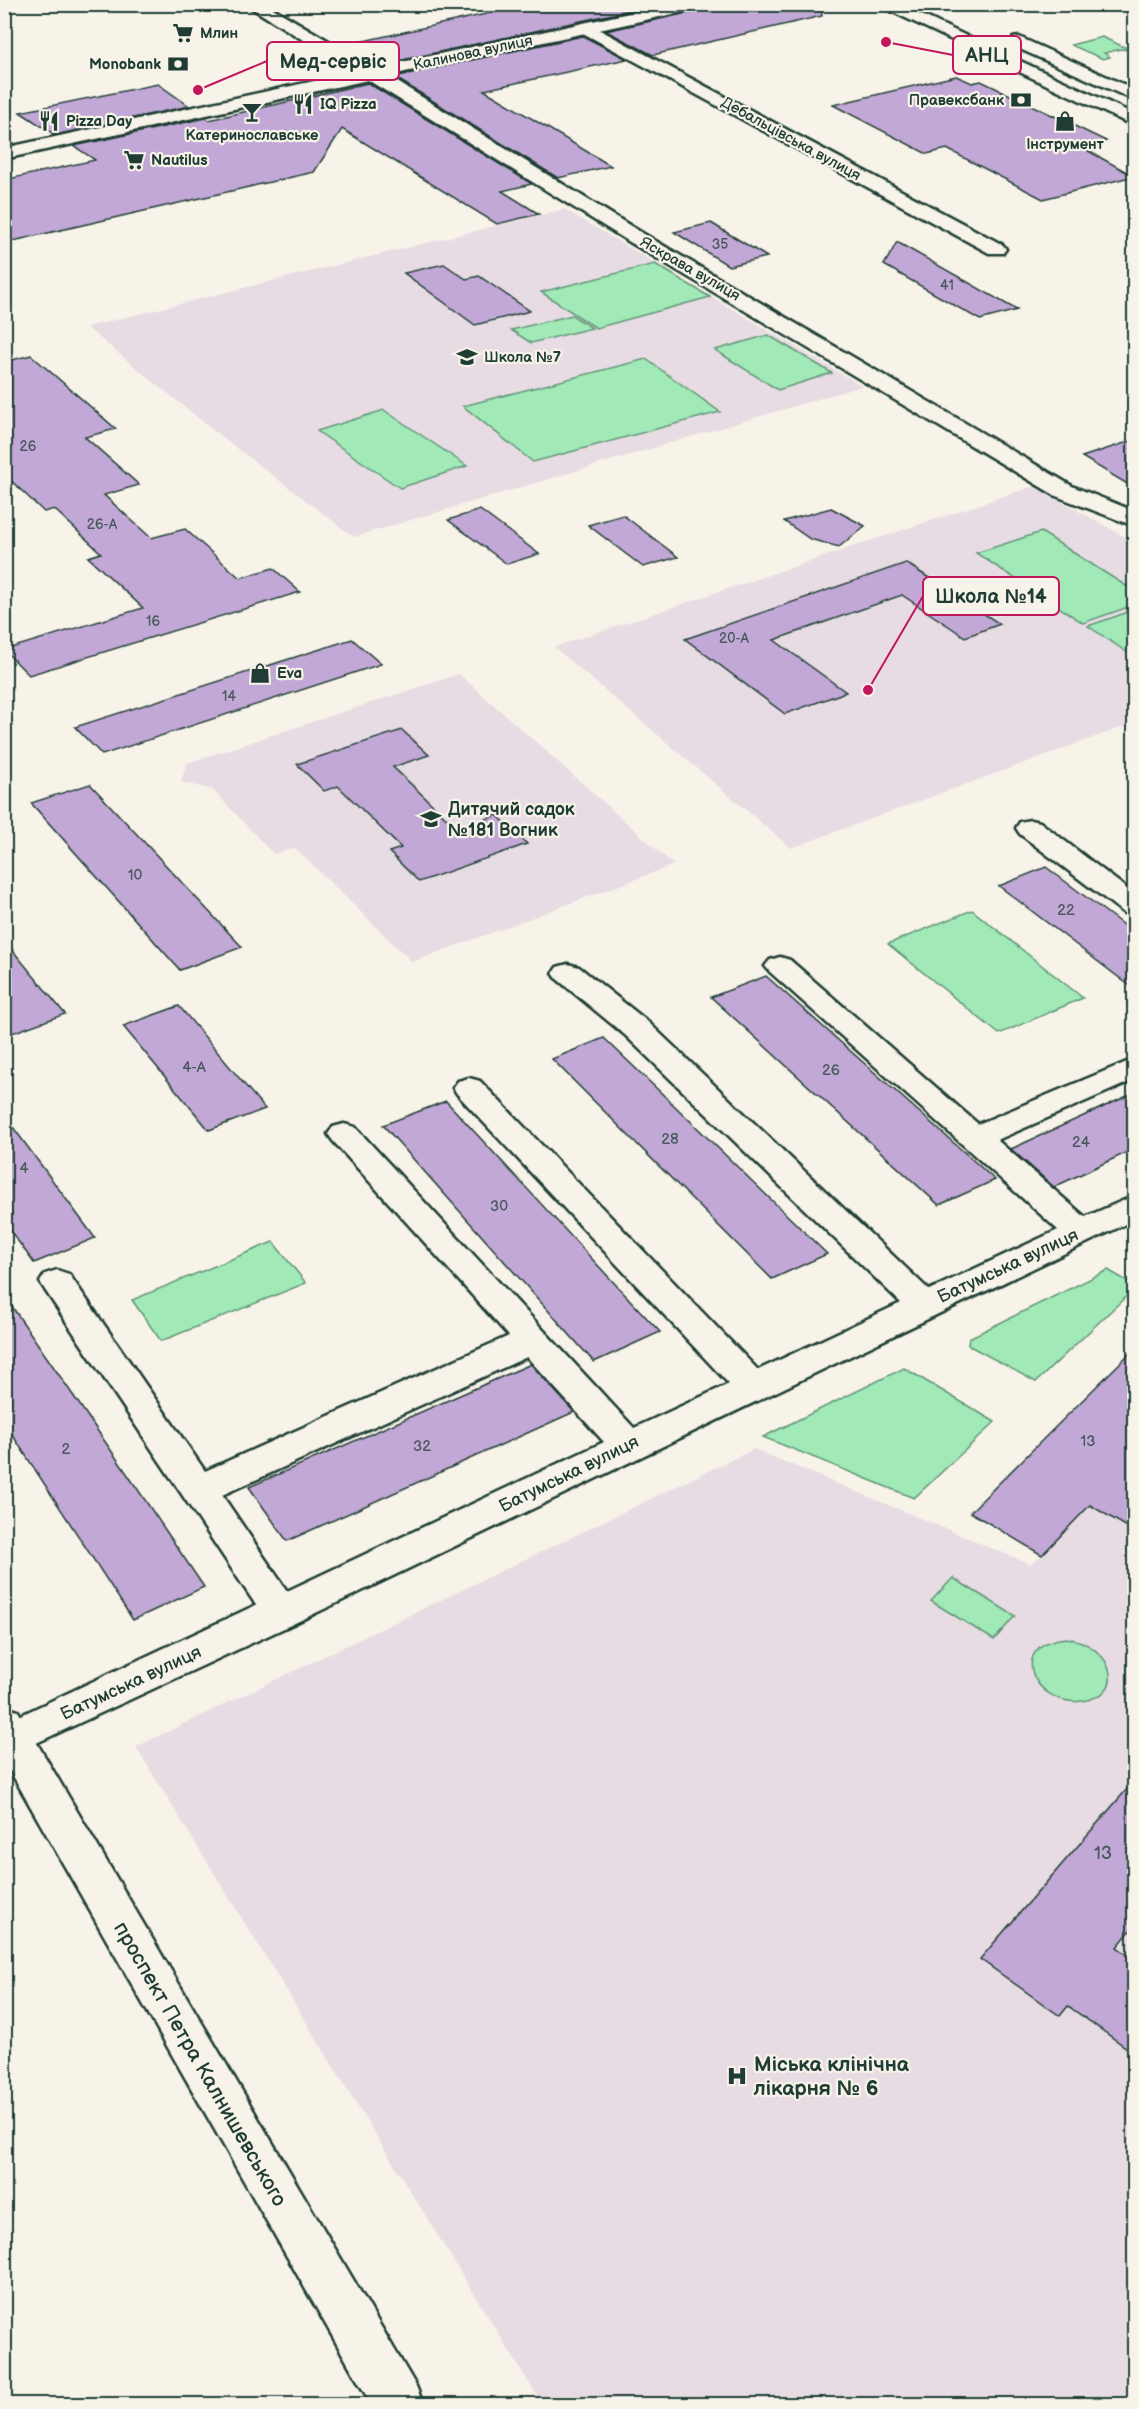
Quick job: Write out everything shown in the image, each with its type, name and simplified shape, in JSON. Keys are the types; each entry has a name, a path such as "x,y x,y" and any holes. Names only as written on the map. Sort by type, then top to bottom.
{"street":[{"name":"Яскрава вулиця","path":"253,4 372,74 635,237 1054,485 1134,519"},
{"name":"Калинова вулиця","path":"4,154 696,4"},
{"path":"884,4 1134,121"},
{"name":"Дебальцівська вулиця","path":"587,28 996,249"},
{"path":"999,34 1134,95"},
{"path":"1030,828 1134,907"},
{"path":"780,966 1081,1232"},
{"path":"568,973 636,1028 924,1305"},
{"path":"976,1137 1134,1069"},
{"path":"469,1088 753,1387"},
{"path":"344,1134 629,1446"},
{"name":"Батумська вулиця","path":"7,1735 281,1612 1134,1207"},
{"path":"57,1282 281,1612"},
{"path":"198,1490 532,1340"},
{"name":"проспект Петра Калнишевського","path":"7,1735 398,2404"}],"shaded area":[{"name":"Школа №7","path":"564,209 862,386 354,537 213,430 86,327"},
{"path":"1034,486 1134,542 1134,723 791,848 554,647"},
{"name":"Дитячий садок №181 Вогник","path":"459,674 674,865 412,962 295,848 273,854 213,790 181,782 187,763"},
{"name":"Міська клінічна лікарня № 6","path":"1134,1349 1134,2404 542,2404 136,1747 754,1449 1030,1564 1042,1555 970,1512"}],"green space":[{"path":"1102,37 1133,51 1121,49 1104,53 1110,57 1103,59 1071,45"},
{"path":"655,264 710,297 596,328 541,292"},
{"path":"572,315 592,328 531,343 511,330"},
{"path":"768,335 832,373 778,390 715,350"},
{"path":"646,359 720,412 533,462 463,406"},
{"path":"384,410 467,466 400,488 317,431"},
{"path":"1041,532 1134,591 1134,605 1083,623 976,553"},
{"path":"1134,610 1134,651 1128,653 1088,626"},
{"path":"972,910 1083,998 999,1034 888,944"},
{"path":"273,1242 306,1283 161,1341 132,1300"},
{"path":"1108,1270 1134,1285 1134,1289 1036,1382 968,1345 969,1338"},
{"path":"904,1368 995,1422 914,1498 763,1437"},
{"path":"953,1578 1015,1616 994,1640 931,1601"},
{"path":"1066,1638 1094,1649 1109,1669 1110,1679 1107,1689 1097,1696 1082,1701 1065,1701 1051,1695 1040,1686 1033,1674 1031,1662 1036,1651 1047,1643"}],"building":[{"path":"532,4 658,4 398,61 363,41"},
{"path":"706,4 821,4 822,16 653,55 606,31 696,11"},
{"path":"583,36 627,59 484,90 611,166 558,178 394,77"},
{"path":"956,76 972,83 981,81 1106,141 1081,147 1134,176 1043,199 947,149 927,154 833,105"},
{"path":"368,83 532,184 502,191 539,214 497,224 342,129 314,172 4,243 4,180 95,160 74,146 206,118 209,120"},
{"path":"158,84 189,106 55,135 20,112"},
{"path":"711,223 767,257 729,266 674,232"},
{"path":"897,242 1017,310 980,320 884,265"},
{"path":"444,264 466,279 479,276 530,311 475,325 404,273"},
{"path":"31,355 116,429 85,437 139,485 104,495 151,538 185,529 240,578 273,568 300,592 29,675 4,650 143,608 88,557 101,553 54,509 44,512 4,474 4,362"},
{"path":"1134,440 1134,488 1082,457"},
{"path":"831,508 865,526 839,547 810,539 784,521"},
{"path":"480,510 539,554 507,564 448,520"},
{"path":"623,515 678,557 643,567 588,525"},
{"path":"906,563 1000,624 965,637 902,595 774,640 846,692 785,714 685,639"},
{"path":"352,639 381,664 102,755 75,727"},
{"path":"402,730 429,755 393,767 458,829 497,815 527,844 419,882 389,852 401,848 338,786 324,791 297,764"},
{"path":"90,784 242,947 180,970 31,803"},
{"path":"1046,867 1134,933 1134,989 999,886"},
{"path":"4,940 65,1014 4,1036"},
{"path":"766,976 995,1180 939,1205 711,997"},
{"path":"179,1006 265,1109 209,1130 123,1026"},
{"path":"604,1038 827,1254 772,1279 552,1059"},
{"path":"1134,1093 1134,1149 1054,1187 1011,1149"},
{"path":"446,1101 660,1332 594,1362 383,1125"},
{"path":"4,1115 95,1238 34,1263 4,1222"},
{"path":"4,1295 204,1587 133,1620 4,1422"},
{"path":"1134,1349 1134,1531 1090,1505 1042,1555 970,1512"},
{"path":"531,1364 574,1412 287,1541 249,1487"},
{"path":"1134,1781 1134,1926 1117,1947 1134,1959 1134,2053 1068,2006 1060,2016 980,1959"}],"place":[{"name":"Млин","path":"183,33"},
{"name":"АНЦ","path":"886,42"},
{"name":"Monobank","path":"178,64"},
{"name":"Мед-сервіс","path":"198,90"},
{"name":"Правексбанк","path":"1021,100"},
{"name":"IQ Pizza","path":"303,104"},
{"name":"Катеринославське","path":"252,112"},
{"name":"Pizza Day","path":"49,121"},
{"name":"Інструмент","path":"1065,121"},
{"name":"Nautilus","path":"134,160"},
{"name":"Школа №7","path":"467,357"},
{"name":"Eva","path":"260,673"},
{"name":"Школа №14","path":"868,690"},
{"name":"Дитячий садок №181 Вогник","path":"431,819"},
{"name":"Міська клінічна лікарня № 6","path":"737,2076"}]}
